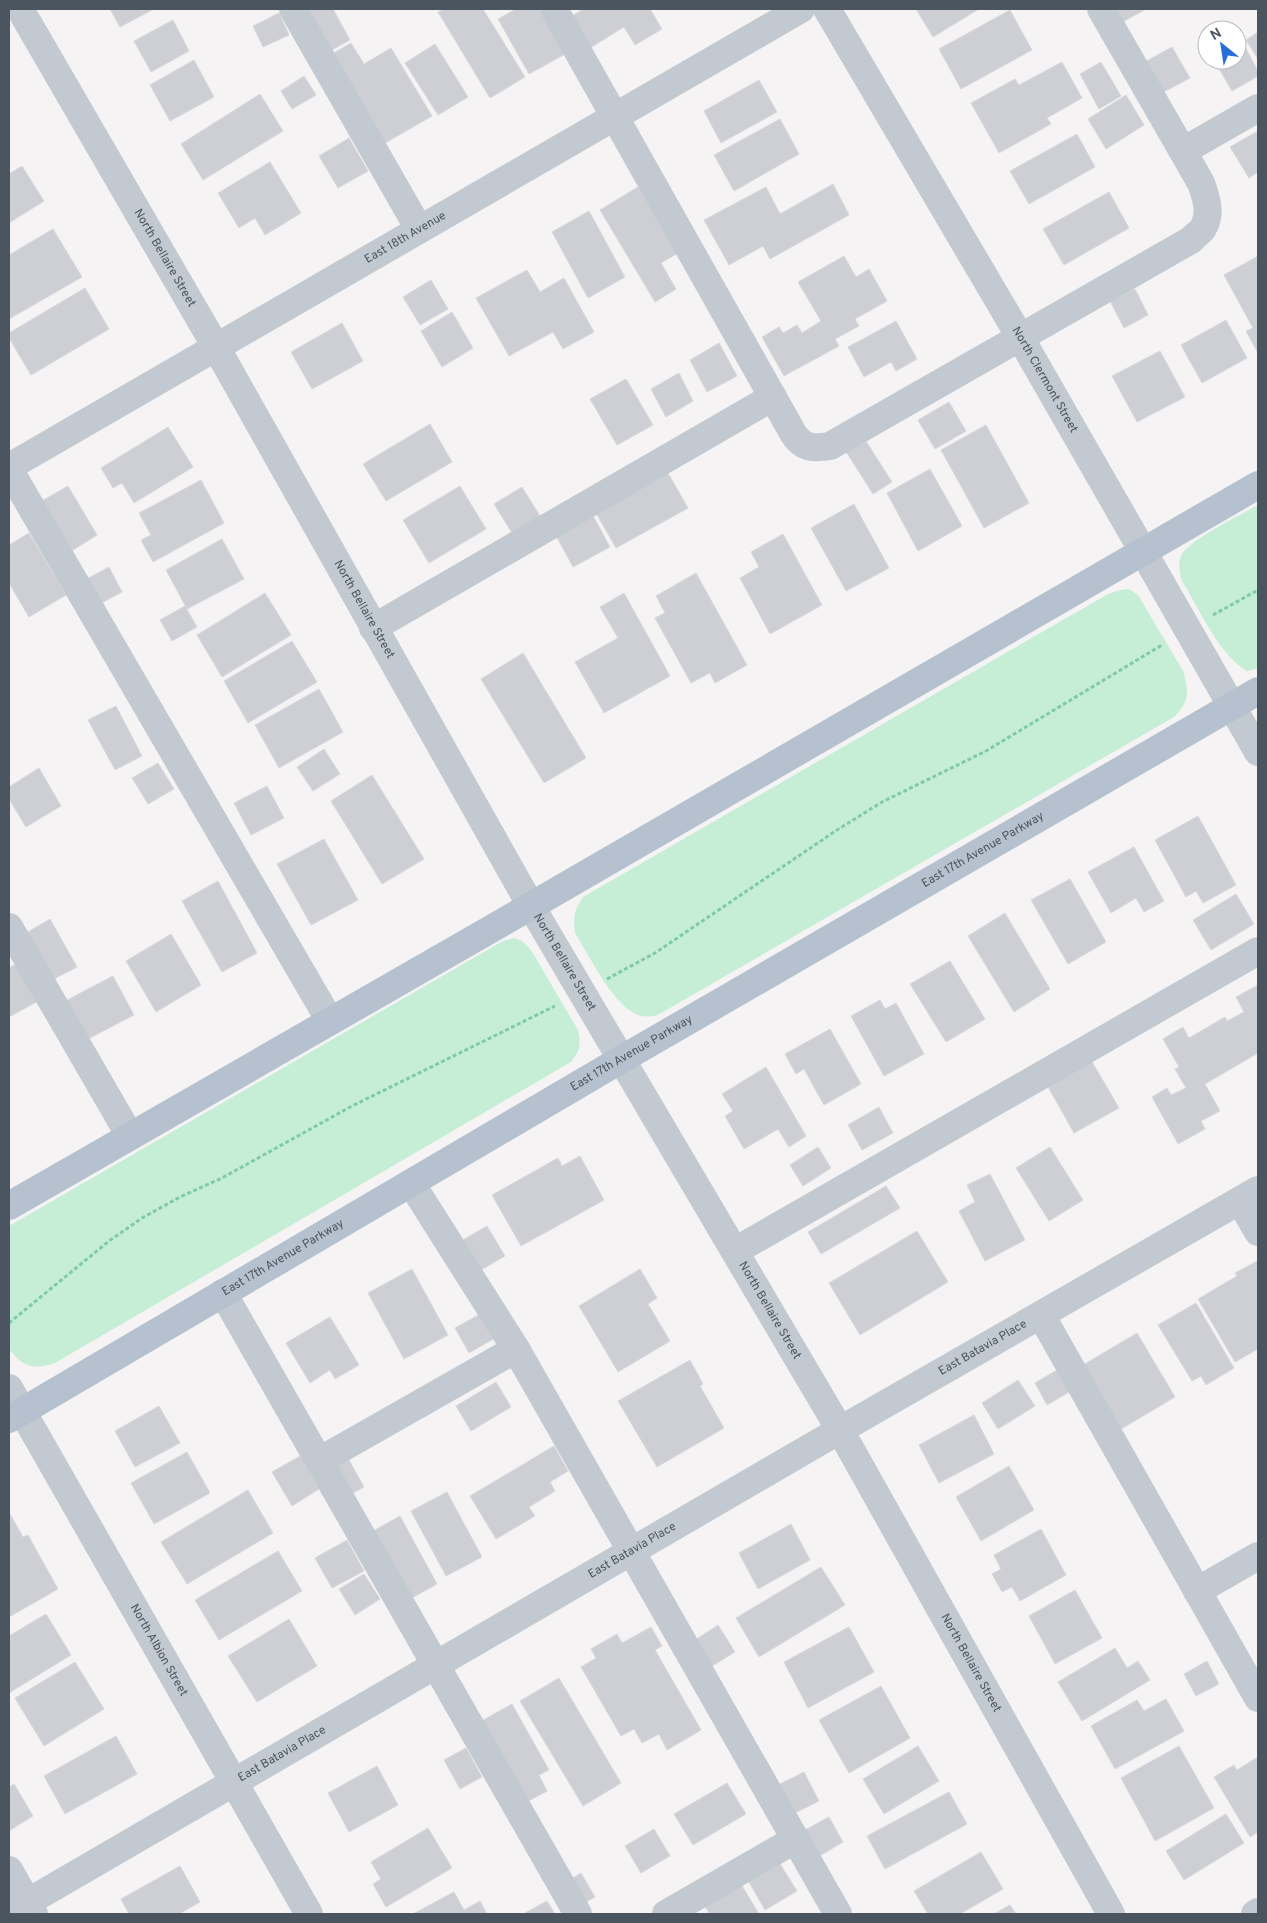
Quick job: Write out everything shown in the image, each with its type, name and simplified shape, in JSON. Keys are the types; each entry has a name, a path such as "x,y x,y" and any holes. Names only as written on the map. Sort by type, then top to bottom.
{"main road":[{"path":"9,1206 532,906 1258,485"},
{"name":"East 17th Avenue Parkway","path":"16,1415 622,1059 1258,691"}],"street":[{"name":"North Bellaire Street","path":"20,9 216,347 373,628 532,906 840,1430 1111,1914"},
{"path":"293,9 419,229"},
{"path":"554,9 798,442 807,447 830,446 1191,240 1203,228 1208,214 1207,200 1201,183 1100,9"},
{"name":"East 18th Avenue","path":"9,468 801,9"},
{"name":"North Clermont Street","path":"827,9 1020,337 1258,752"},
{"path":"1183,151 1258,108"},
{"path":"373,628 773,396"},
{"path":"9,468 330,1021"},
{"path":"9,927 130,1136"},
{"path":"735,1251 1258,951"},
{"path":"411,1183 516,1349 838,1914"},
{"path":"1249,1195 1258,1232"},
{"name":"East Batavia Place","path":"23,1910 235,1783 632,1551 1249,1195"},
{"path":"223,1293 578,1914"},
{"path":"1041,1315 1258,1698"},
{"path":"318,1461 516,1349"},
{"name":"North Albion Street","path":"9,1388 16,1415 235,1783 309,1914"},
{"path":"1197,1591 1258,1556"},
{"path":"666,1914 796,1839"},
{"path":"9,1870 23,1910"}],"path":[{"path":"9,1323 109,1241 164,1205 222,1178 352,1106 538,1013 583,993 655,953 837,830 867,812 986,751 1124,666 1258,590"}],"green space":[{"path":"1258,505 1258,668 1247,671 1227,654 1210,630 1181,579 1180,562 1181,556 1186,550 1204,535"},
{"path":"1129,589 1138,595 1183,671 1187,696 1183,706 1174,717 656,1016 643,1016 631,1012 612,993 575,933 575,914 583,897 1108,594"},
{"path":"514,938 522,941 531,950 578,1030 579,1048 571,1062 55,1363 40,1366 29,1365 19,1360 9,1349 9,1226 503,941"}],"building":[{"path":"110,9 154,9 120,27"},
{"path":"302,9 333,9 350,40 326,53"},
{"path":"444,9 483,9 525,77 490,98 438,12"},
{"path":"513,9 542,9 567,53 529,74 498,19"},
{"path":"584,9 650,9 662,29 635,45 624,27 585,51 566,19"},
{"path":"916,9 979,9 933,37"},
{"path":"1110,9 1146,9 1119,24"},
{"path":"1010,10 1032,50 961,89 939,49"},
{"path":"279,13 289,35 263,47 253,26"},
{"path":"173,20 189,51 151,72 134,41"},
{"path":"1258,32 1258,59 1247,42 1247,39"},
{"path":"351,43 364,64 391,48 432,116 380,146 327,57"},
{"path":"435,44 468,97 438,115 405,63"},
{"path":"1172,47 1190,78 1158,95 1141,64"},
{"path":"1247,51 1258,71 1258,76 1232,91 1220,70 1247,70"},
{"path":"194,60 214,97 170,121 150,85"},
{"path":"1062,62 1082,98 1047,118 1051,124 999,153 971,103 1015,79 1019,85"},
{"path":"1101,62 1121,96 1099,109 1080,74"},
{"path":"304,76 316,95 292,109 281,91"},
{"path":"759,80 777,112 721,143 704,111"},
{"path":"260,94 283,131 203,180 181,144"},
{"path":"1126,95 1144,125 1106,149 1088,119"},
{"path":"780,119 799,154 734,191 714,155"},
{"path":"1258,131 1258,172 1249,178 1230,147"},
{"path":"1077,134 1095,167 1029,204 1010,171"},
{"path":"349,138 368,171 338,188 319,156"},
{"path":"270,162 301,213 265,235 255,218 239,228 218,193"},
{"path":"22,166 44,201 9,223 9,174"},
{"path":"833,184 849,215 770,259 763,246 729,265 704,220 766,187 780,214"},
{"path":"638,187 678,253 661,263 676,289 655,302 600,210"},
{"path":"1109,192 1129,228 1064,265 1043,229"},
{"path":"589,211 625,277 588,298 552,232"},
{"path":"53,229 82,277 9,319 9,255"},
{"path":"844,256 856,277 869,269 887,301 855,319 859,326 835,339 839,346 784,376 762,337 779,327 783,333 797,325 802,333 821,321 798,282"},
{"path":"1258,256 1258,353 1246,331 1253,328 1224,275"},
{"path":"527,270 540,292 564,278 594,332 563,349 553,332 509,356 476,298"},
{"path":"431,280 448,309 420,325 403,297"},
{"path":"85,288 109,329 31,375 9,338 9,333"},
{"path":"1135,289 1148,315 1124,328 1110,301"},
{"path":"452,312 473,348 442,367 421,331"},
{"path":"1226,320 1247,358 1202,383 1181,345"},
{"path":"896,321 917,359 896,371 891,362 864,377 848,347"},
{"path":"342,323 363,361 312,389 291,352"},
{"path":"719,343 737,376 707,392 690,360"},
{"path":"1160,351 1185,397 1137,422 1112,376"},
{"path":"679,373 693,401 666,417 651,389"},
{"path":"626,379 653,425 617,445 590,399"},
{"path":"949,402 966,431 935,449 918,420"},
{"path":"430,424 452,462 386,501 363,464"},
{"path":"986,425 1029,503 984,528 941,450"},
{"path":"168,427 193,467 134,503 122,483 113,488 101,468"},
{"path":"864,438 892,482 873,494 845,450"},
{"path":"930,469 962,526 918,551 887,493"},
{"path":"668,473 688,508 616,548 596,513"},
{"path":"201,480 224,523 153,562 141,540 151,535 139,513"},
{"path":"68,486 97,535 70,552 40,502"},
{"path":"460,486 486,529 429,563 403,520"},
{"path":"522,487 540,516 512,533 494,504"},
{"path":"854,504 889,568 846,591 811,528"},
{"path":"590,510 610,547 573,567 553,530"},
{"path":"29,533 66,595 29,617 9,583 9,545"},
{"path":"783,534 822,605 770,634 740,578 759,567 751,552"},
{"path":"222,539 244,579 187,609 166,570"},
{"path":"109,567 122,592 94,607 81,582"},
{"path":"696,573 747,665 715,683 710,673 691,683 655,618 665,613 656,596"},
{"path":"265,593 291,635 222,677 197,635"},
{"path":"624,593 670,676 604,713 575,662 618,638 600,607"},
{"path":"185,606 197,627 172,641 160,620"},
{"path":"292,641 317,682 248,723 224,681"},
{"path":"523,653 586,758 544,783 481,679"},
{"path":"319,689 343,732 279,768 255,725"},
{"path":"116,706 142,756 115,770 88,720"},
{"path":"324,749 340,774 313,791 297,767"},
{"path":"158,763 174,789 148,804 132,778"},
{"path":"39,768 61,806 26,827 9,799 9,787"},
{"path":"372,775 424,859 382,884 331,801"},
{"path":"267,786 284,818 251,835 234,803"},
{"path":"1198,816 1236,885 1203,903 1196,891 1186,897 1155,840"},
{"path":"324,839 358,900 311,925 277,864"},
{"path":"1134,847 1164,901 1144,912 1136,898 1111,913 1088,872"},
{"path":"1070,879 1106,942 1068,964 1031,900"},
{"path":"218,881 257,953 222,972 182,901"},
{"path":"1236,894 1254,924 1211,950 1193,920"},
{"path":"1005,913 1050,989 1014,1012 968,936"},
{"path":"50,919 77,967 52,980 26,933"},
{"path":"171,934 201,985 156,1012 126,961"},
{"path":"950,961 985,1019 946,1042 910,984"},
{"path":"19,962 40,1000 9,1017 9,968"},
{"path":"113,976 134,1015 88,1039 67,1000"},
{"path":"1258,985 1258,1053 1205,1084 1220,1111 1201,1121 1205,1129 1178,1144 1152,1097 1167,1088 1171,1095 1186,1088 1175,1069 1179,1067 1163,1039 1183,1027 1189,1038 1225,1017 1227,1021 1244,1012 1236,997"},
{"path":"880,1000 885,1009 896,1003 924,1054 884,1076 851,1016"},
{"path":"830,1029 861,1084 824,1105 804,1069 796,1074 785,1054"},
{"path":"1091,1060 1119,1108 1074,1133 1047,1085"},
{"path":"766,1067 806,1136 789,1147 778,1129 744,1149 725,1116 733,1111 722,1094"},
{"path":"879,1107 893,1133 862,1150 848,1125"},
{"path":"818,1147 831,1168 803,1186 790,1165"},
{"path":"1050,1147 1083,1200 1049,1221 1016,1168"},
{"path":"580,1156 604,1200 521,1246 492,1195 558,1158 562,1166"},
{"path":"990,1174 1025,1240 985,1261 959,1211 975,1202 967,1185"},
{"path":"886,1186 900,1208 821,1254 808,1232"},
{"path":"487,1226 505,1256 474,1274 456,1244"},
{"path":"917,1231 948,1282 860,1335 829,1283"},
{"path":"1257,1261 1258,1349 1235,1362 1198,1299 1237,1276 1235,1273"},
{"path":"412,1269 448,1335 404,1359 368,1293"},
{"path":"640,1269 657,1298 648,1304 670,1341 618,1372 579,1306"},
{"path":"1196,1303 1234,1368 1206,1385 1201,1376 1192,1381 1158,1325"},
{"path":"482,1313 495,1338 469,1353 455,1328"},
{"path":"330,1317 359,1365 335,1379 330,1370 310,1383 286,1343"},
{"path":"1137,1333 1175,1397 1116,1432 1078,1368"},
{"path":"690,1360 703,1384 700,1386 724,1428 657,1467 618,1401"},
{"path":"1057,1370 1069,1392 1047,1405 1035,1383"},
{"path":"1018,1380 1035,1406 998,1429 982,1403"},
{"path":"496,1382 511,1407 471,1431 456,1406"},
{"path":"159,1406 180,1443 135,1467 115,1431"},
{"path":"974,1415 994,1454 939,1483 919,1445"},
{"path":"554,1446 568,1471 550,1482 555,1491 529,1507 535,1516 496,1539 470,1496"},
{"path":"187,1452 210,1493 154,1524 131,1483"},
{"path":"300,1456 319,1489 292,1506 272,1472"},
{"path":"349,1460 364,1487 344,1498 328,1472"},
{"path":"1009,1466 1034,1510 981,1541 956,1497"},
{"path":"248,1490 273,1533 187,1584 161,1542"},
{"path":"447,1492 482,1557 446,1576 411,1511"},
{"path":"9,1512 23,1537 28,1535 58,1589 9,1617"},
{"path":"400,1516 437,1584 401,1604 364,1536"},
{"path":"791,1524 810,1560 758,1589 739,1553"},
{"path":"1041,1529 1066,1575 1020,1601 1012,1587 1002,1592 992,1574 1001,1569 994,1555"},
{"path":"347,1540 364,1571 332,1588 315,1558"},
{"path":"278,1551 302,1591 219,1640 195,1600"},
{"path":"821,1567 845,1605 759,1657 736,1618"},
{"path":"364,1574 380,1599 355,1615 339,1589"},
{"path":"1075,1590 1102,1638 1055,1664 1029,1616"},
{"path":"46,1614 71,1655 9,1693 9,1636"},
{"path":"289,1619 317,1666 257,1702 228,1656"},
{"path":"718,1625 735,1652 709,1668 692,1642"},
{"path":"651,1627 662,1646 655,1650 701,1730 667,1750 659,1734 642,1743 634,1729 621,1736 581,1667 596,1658 591,1649 617,1634 622,1643"},
{"path":"849,1627 874,1672 808,1708 784,1662"},
{"path":"1115,1648 1127,1668 1138,1661 1150,1680 1082,1721 1058,1682"},
{"path":"1207,1661 1219,1684 1196,1696 1184,1674"},
{"path":"75,1662 104,1709 44,1746 15,1698"},
{"path":"559,1678 621,1783 583,1806 520,1701"},
{"path":"881,1686 910,1738 849,1773 819,1720"},
{"path":"1166,1699 1184,1731 1115,1769 1091,1726 1137,1700 1144,1711"},
{"path":"512,1704 549,1770 539,1775 547,1791 521,1805 476,1724"},
{"path":"116,1736 137,1774 65,1814 44,1776"},
{"path":"918,1746 939,1781 884,1814 863,1779"},
{"path":"1179,1746 1214,1808 1155,1841 1121,1778"},
{"path":"466,1748 482,1777 460,1789 444,1760"},
{"path":"1258,1757 1258,1832 1250,1837 1214,1777 1234,1765 1237,1770"},
{"path":"377,1766 398,1805 349,1832 328,1793"},
{"path":"804,1772 819,1801 793,1814 778,1785"},
{"path":"727,1783 746,1814 693,1845 674,1814"},
{"path":"14,1784 33,1816 9,1831 9,1787"},
{"path":"949,1792 967,1824 885,1869 867,1836"},
{"path":"1226,1814 1244,1843 1184,1880 1166,1851"},
{"path":"829,1817 843,1842 818,1857 803,1831"},
{"path":"428,1828 452,1868 386,1907 373,1884 381,1879 371,1862"},
{"path":"654,1829 670,1856 641,1873 625,1846"},
{"path":"981,1852 1003,1889 960,1914 928,1914 914,1891"},
{"path":"780,1864 797,1891 765,1910 749,1882"},
{"path":"180,1866 200,1902 179,1914 129,1914 121,1899"},
{"path":"581,1873 595,1897 581,1905 568,1881"},
{"path":"741,1884 759,1914 710,1914 704,1905"},
{"path":"454,1892 464,1910 480,1901 487,1914 413,1914"},
{"path":"547,1901 555,1914 523,1914"},
{"path":"1010,1905 1016,1914 994,1914"}]}
